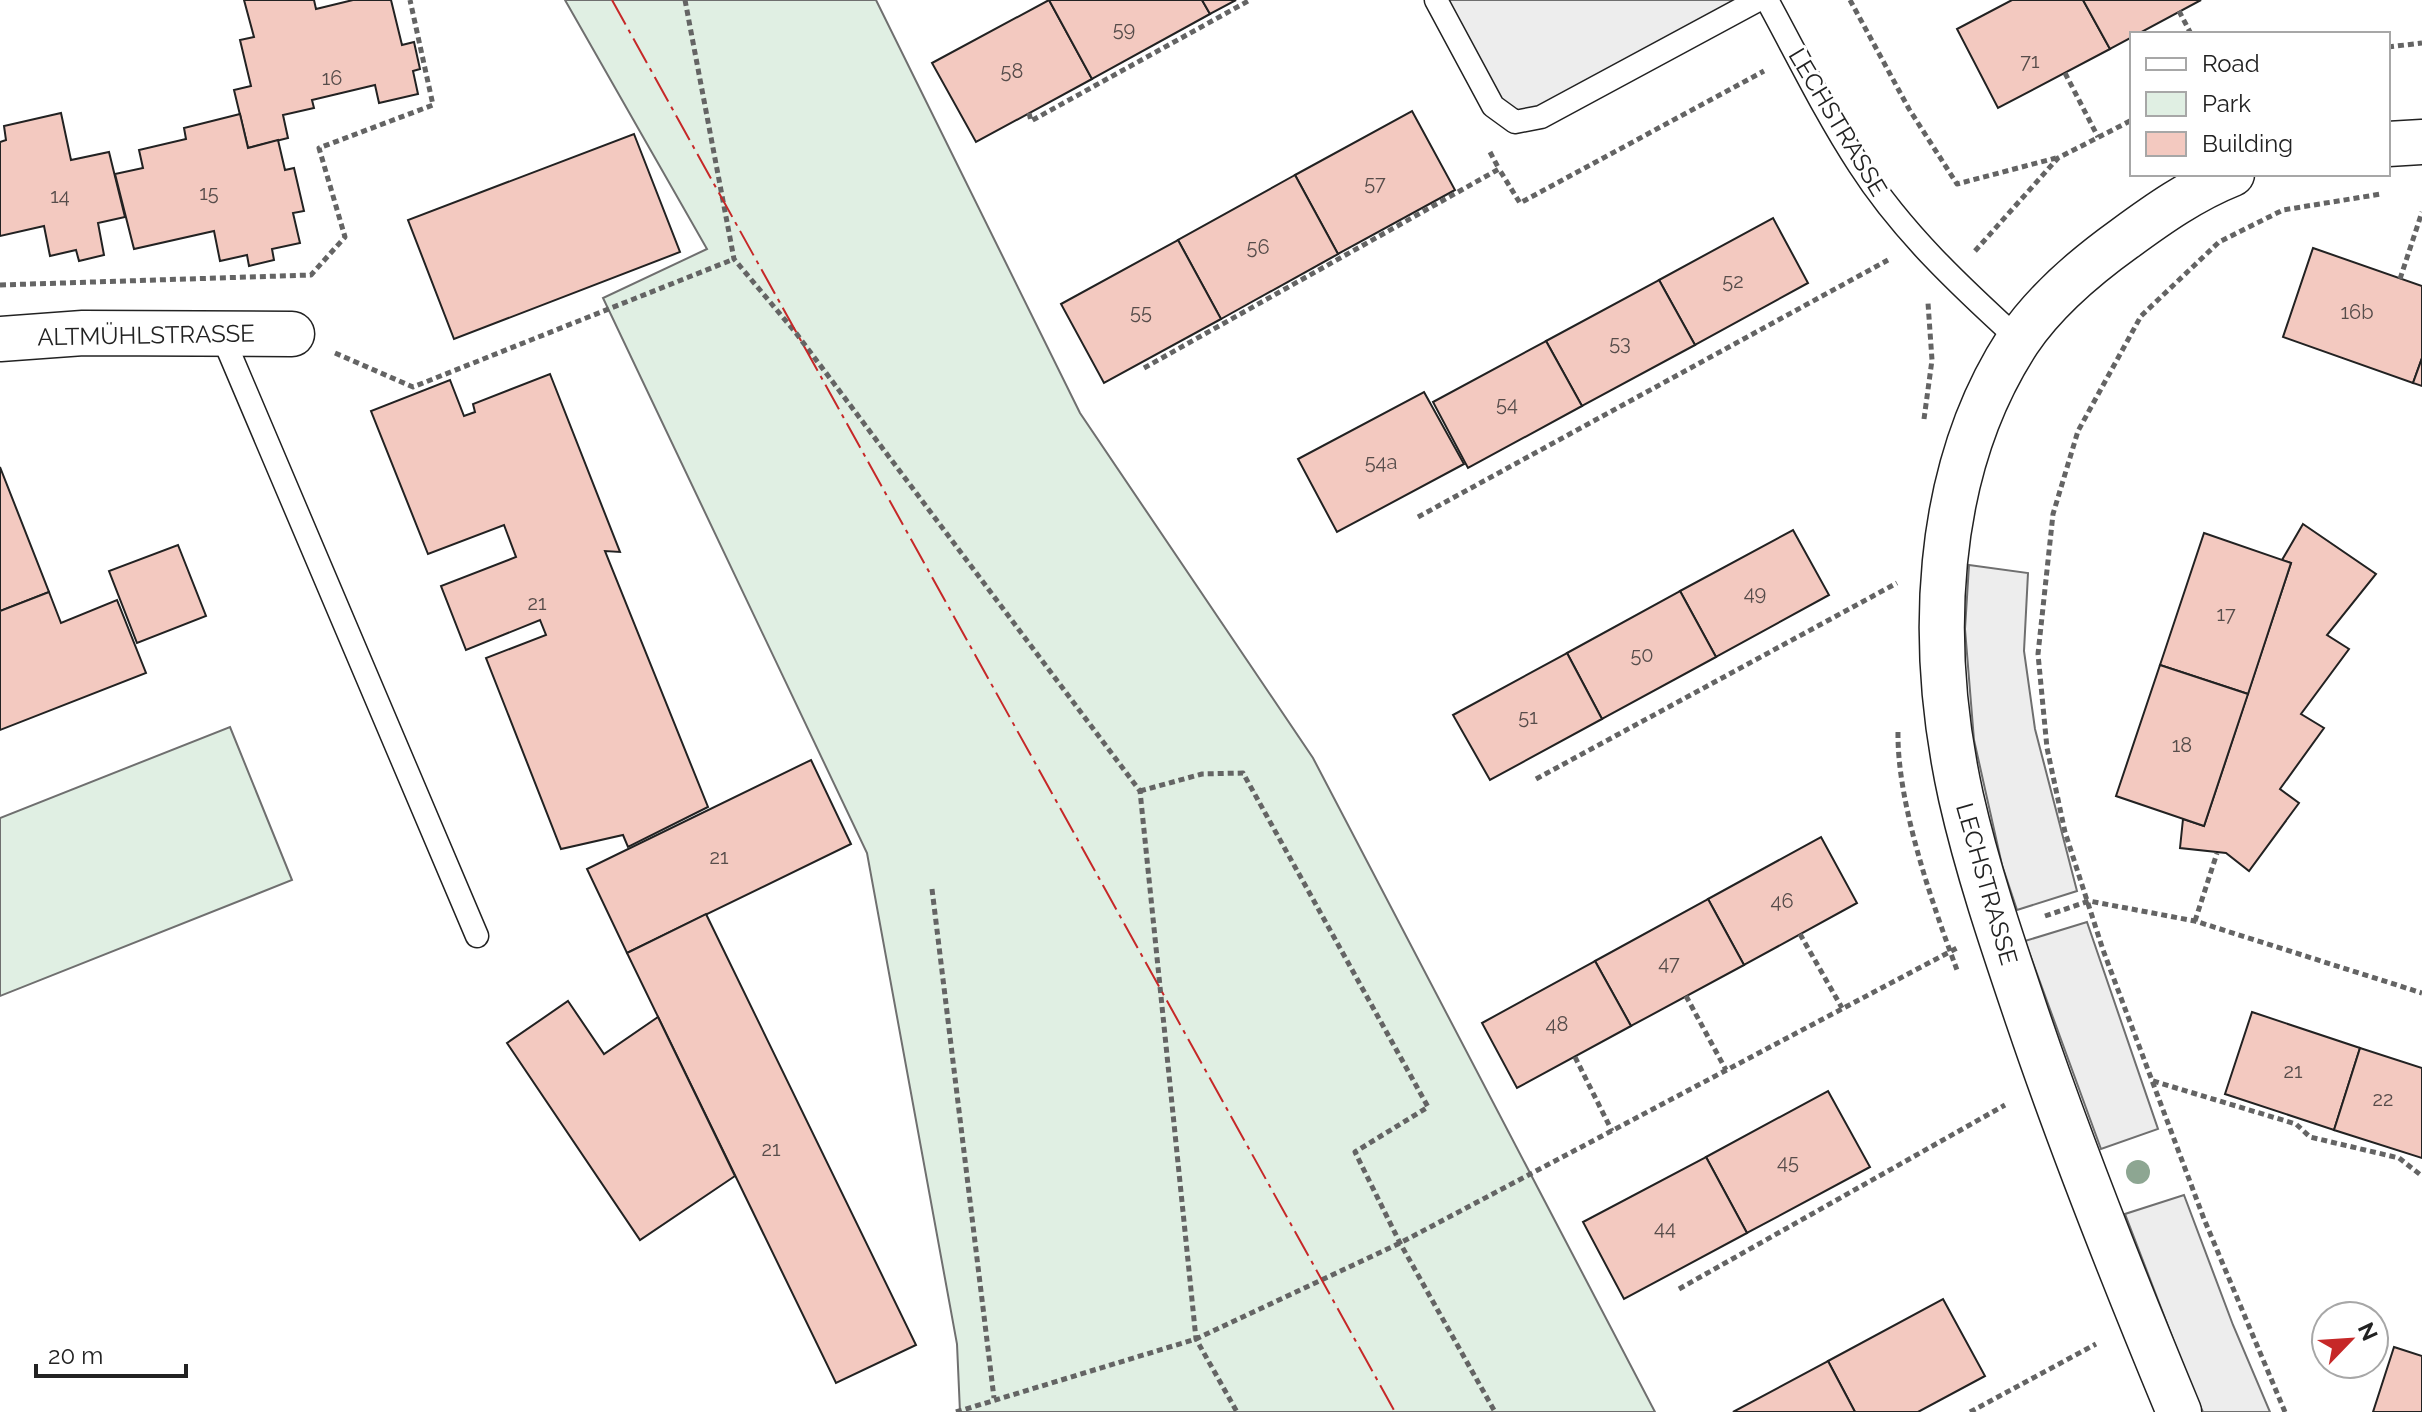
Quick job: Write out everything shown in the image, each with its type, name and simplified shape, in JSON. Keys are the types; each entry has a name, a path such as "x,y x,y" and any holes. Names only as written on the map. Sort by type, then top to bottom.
{"street":[{"path":"2390,144 2422,142"},
{"name":"LECHSTRASSE","path":"2179,1412 2094,1207 1999,932 1961,795 1949,721 1944,576 1950,518 1965,460 1987,400 2019,340 2058,295 2100,256 2177,201 2228,176"},
{"name":"ALTMÜHLSTRASSE","path":"0,339 83,333 292,334"}],"lane":[{"path":"1436,0 1493,106 1515,122 1541,117 1758,0"},
{"name":"LECHSTRASSE","path":"1767,0 1858,165 1890,208 1959,285 2019,340"},
{"path":"221,333 477,936"}],"path":[{"path":"0,285 311,275 345,237 319,148 433,105 410,0"},
{"path":"685,0 734,259 796,333 1140,791 1196,1339 1237,1412"},
{"path":"1029,113 1031,121 1158,47 1250,0"},
{"path":"1850,0 1909,109 1957,184 2058,158"},
{"path":"2179,11 2190,32"},
{"path":"2390,47 2422,43"},
{"path":"1144,368 1499,169 1520,203 1768,69"},
{"path":"2065,73 2098,137"},
{"path":"2285,1412 2204,1219 2065,832 2047,748 2038,654 2053,514 2078,431 2141,316 2219,242 2283,210 2391,194"},
{"path":"2400,279 2422,212"},
{"path":"1881,248 1898,271"},
{"path":"292,334 413,387 734,259"},
{"path":"1418,517 1889,259"},
{"path":"1917,294 1926,305"},
{"path":"1536,779 1906,579"},
{"path":"1140,791 1202,774 1243,773 1428,1107 1355,1152 1400,1243 1495,1412"},
{"path":"2195,921 2217,853"},
{"path":"932,889 994,1398"},
{"path":"956,1412 1196,1339 1400,1243 1950,950 2089,901 2195,921 2422,993"},
{"path":"1800,934 1842,1008"},
{"path":"1686,996 1726,1070"},
{"path":"1575,1057 1612,1131"},
{"path":"2152,1080 2296,1124 2310,1137 2399,1158 2422,1176"},
{"path":"1679,1289 2005,1105"},
{"path":"1970,1412 2096,1344"}],"green space":[{"path":"565,0 876,0 1080,413 1313,758 1655,1412 960,1412 957,1344 867,853 603,298 707,249"},
{"path":"230,727 292,880 0,996 0,818"}],"shaded area":[{"path":"1436,0 1758,0 1515,122"},
{"path":"1969,565 2028,573 2024,651 2035,729 2077,891 2017,910 2002,865 1974,740 1965,629"},
{"path":"2087,922 2158,1129 2101,1149 2025,941"},
{"path":"2184,1195 2270,1412 2203,1412 2191,1386 2125,1214"}],"building":[{"path":"244,0 314,0 316,9 353,0 391,0 402,45 414,42 420,69 413,71 418,94 379,103 375,85 312,100 314,108 283,115 288,138 248,148 234,90 251,86 240,40 254,37"},
{"path":"1049,0 1092,79 976,142 932,63"},
{"path":"1049,0 1202,0 1210,14 1092,79"},
{"path":"1202,0 1236,0 1210,14"},
{"path":"2012,0 2083,0 2110,49 1998,108 1957,29"},
{"path":"2083,0 2201,0 2142,32 2130,32 2130,38 2110,49"},
{"path":"1412,111 1455,190 1338,254 1295,175"},
{"path":"61,113 71,160 109,152 125,217 98,223 104,255 79,261 76,250 50,256 44,226 0,236 0,142 6,140 4,126"},
{"path":"240,114 248,148 278,140 285,170 294,168 304,211 293,213 300,243 272,249 274,260 249,266 247,255 220,261 214,231 134,249 115,174 143,168 139,150 186,139 184,128"},
{"path":"634,134 680,252 454,339 408,220"},
{"path":"1295,175 1338,254 1221,319 1178,240"},
{"path":"1773,218 1808,283 1695,345 1659,280"},
{"path":"1178,240 1221,319 1104,383 1061,304"},
{"path":"2313,248 2422,286 2422,358 2413,383 2283,337"},
{"path":"1659,280 1695,345 1582,406 1546,341"},
{"path":"1546,341 1582,406 1468,468 1433,402"},
{"path":"2422,358 2422,386 2413,383"},
{"path":"550,374 620,552 605,551 708,807 628,847 623,835 561,849 486,658 546,635 540,620 466,650 441,586 516,557 504,525 428,554 371,411 450,380 464,416 475,412 473,404"},
{"path":"1424,392 1464,464 1337,532 1298,459"},
{"path":"0,467 49,592 0,611"},
{"path":"2303,524 2376,574 2327,635 2349,649 2301,714 2324,728 2280,789 2299,803 2249,871 2226,853 2180,848 2183,819 2204,826 2291,563 2282,560"},
{"path":"1793,530 1829,595 1716,657 1680,591"},
{"path":"2204,533 2291,563 2248,694 2160,665"},
{"path":"178,545 206,616 137,643 109,571"},
{"path":"1680,591 1716,657 1602,719 1567,653"},
{"path":"49,592 61,623 117,600 146,673 0,730 0,611"},
{"path":"1567,653 1602,719 1490,780 1453,715"},
{"path":"2160,665 2248,694 2204,826 2116,796"},
{"path":"811,760 851,844 627,953 587,869"},
{"path":"1821,837 1857,903 1744,965 1708,899"},
{"path":"1708,899 1744,965 1631,1026 1595,961"},
{"path":"706,914 916,1345 836,1383 627,953"},
{"path":"1595,961 1631,1026 1517,1088 1482,1023"},
{"path":"568,1001 604,1054 658,1017 735,1176 640,1240 507,1043"},
{"path":"2252,1012 2360,1048 2334,1130 2225,1094"},
{"path":"2360,1048 2422,1068 2422,1158 2334,1130"},
{"path":"1828,1091 1870,1167 1747,1233 1706,1157"},
{"path":"1706,1157 1747,1233 1624,1299 1583,1222"},
{"path":"1943,1299 1985,1376 1918,1412 1855,1412 1828,1361"},
{"path":"2394,1347 2422,1356 2422,1412 2373,1412 2383,1380 2390,1380 2390,1359"},
{"path":"1828,1361 1855,1412 1733,1412"}],"power":[{"path":"612,0 1395,1412"}]}
